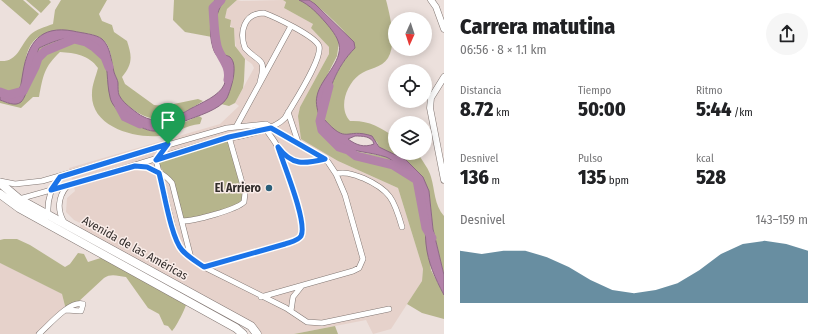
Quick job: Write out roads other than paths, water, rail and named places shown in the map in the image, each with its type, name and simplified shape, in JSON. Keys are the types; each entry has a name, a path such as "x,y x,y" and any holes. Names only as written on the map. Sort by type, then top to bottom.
{"highway":[{"name":"Avenida de las Américas","path":"0,182 19,199 251,326 258,334"},
{"name":"Avenida de las Américas","path":"0,194 9,201 236,328 243,334"},
{"path":"9,201 19,199"},
{"path":"48,215 57,228"}],"street":[{"path":"431,0 436,7 444,29"},
{"path":"436,7 439,0"},
{"path":"19,199 156,160 229,137 269,129 279,124 288,112 316,63 319,53 318,45 316,42 291,26 264,13 254,15 246,22 242,32 243,42 248,52 261,61 263,69 260,82"},
{"path":"236,127 291,26"},
{"path":"444,77 432,98 430,108 444,180"},
{"path":"288,112 299,145"},
{"path":"0,182 25,184 60,177 168,144 217,131 264,124 269,129 325,159 336,174 344,195 363,259 359,268 353,271 303,286 261,296"},
{"path":"204,267 285,244 298,239 301,236 303,228 300,212 278,147 269,129"},
{"path":"182,221 190,221 240,206 244,202 245,193 229,137 217,131"},
{"path":"168,144 156,160 176,240 182,251 191,258 204,267 291,311 301,320 322,323 389,309"},
{"path":"278,147 289,158 302,163 325,159"},
{"path":"119,159 122,170"},
{"path":"156,160 174,188 191,258"},
{"path":"135,166 147,167 165,176"},
{"path":"84,170 88,180"},
{"path":"336,174 352,174 382,187 394,202 402,227"},
{"path":"48,215 47,206 51,190 60,177"},
{"path":"64,223 61,217 59,204 66,186"},
{"path":"291,311 293,297 303,286"},
{"path":"39,334 66,310"}],"waterway":[{"path":"221,0 213,8 214,27 218,50 227,66 229,75 228,80"},
{"path":"0,92 8,95 23,91 38,58 45,51 74,39 86,42 94,47 105,57 109,67"},
{"path":"329,86 320,121 322,130 339,147 348,150 356,156 393,165 417,180 426,228 432,238"},
{"path":"119,106 125,117 140,124"}],"place":[{"name":"El Arriero","path":"269,188"}]}
